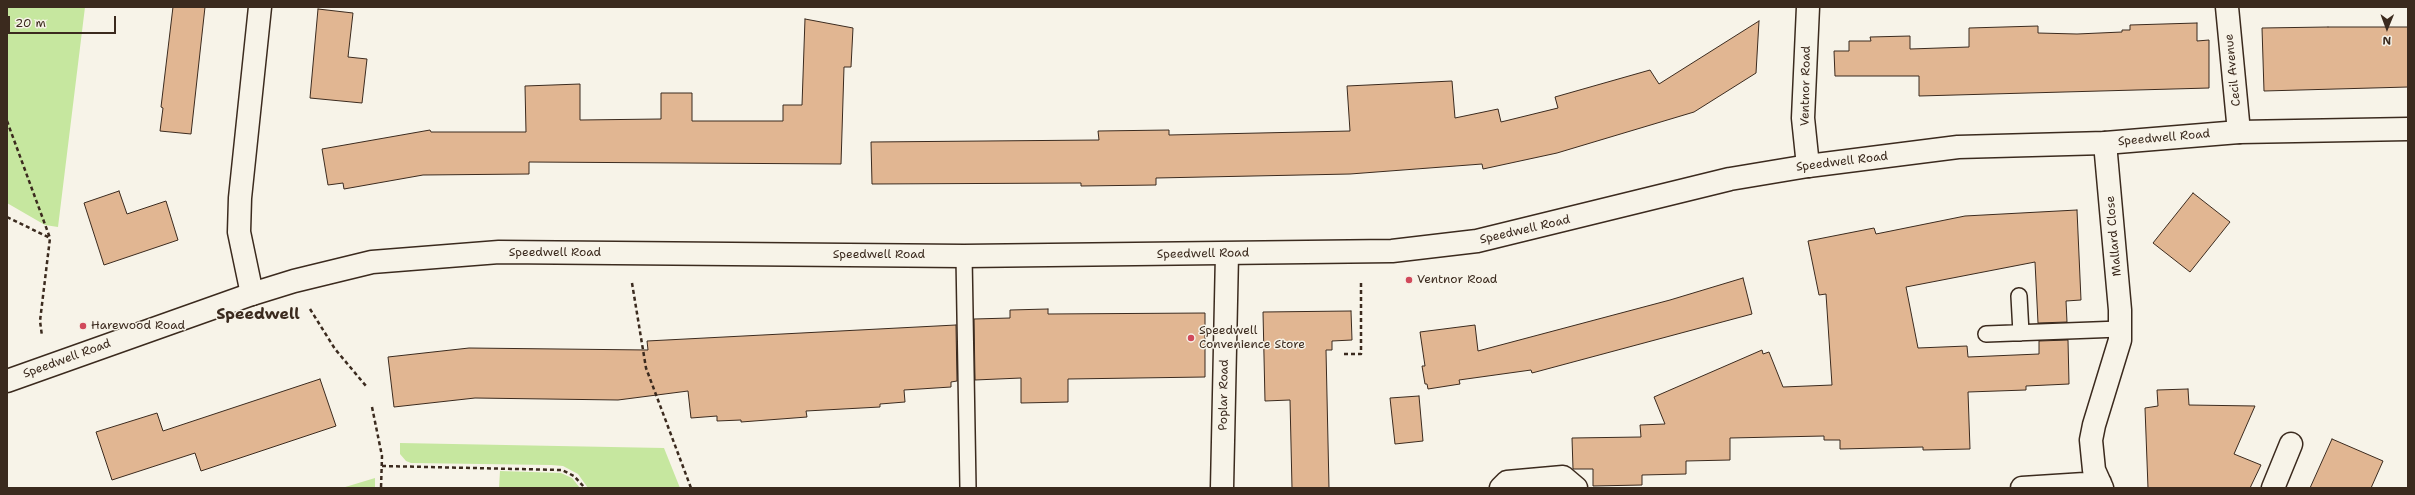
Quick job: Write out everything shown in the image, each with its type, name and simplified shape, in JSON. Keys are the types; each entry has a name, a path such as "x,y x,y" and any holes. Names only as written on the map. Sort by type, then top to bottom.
{"street":[{"path":"252,294 239,232 240,205 260,7"},
{"name":"Ventnor Road","path":"1808,7 1803,118 1808,166"},
{"name":"Cecil Avenue","path":"2227,7 2239,132"},
{"name":"Speedwell Road","path":"7,381 252,294 294,281 372,262 499,252 964,256 1392,251 1477,241 1730,179 1808,166 1958,147 2105,143 2239,132 2408,129"},
{"name":"Mallard Close","path":"2022,488 2101,486 2094,470 2091,440 2094,425 2120,340 2120,310 2105,143"},
{"name":"Poplar Road","path":"1222,488 1227,254"},
{"path":"2273,488 2291,444"},
{"path":"1501,488 1507,482 1564,477 1576,488"}],"lane":[{"path":"964,256 968,488"},
{"path":"2019,296 2021,333"},
{"path":"1986,334 2120,329"}],"path":[{"path":"7,121 50,238 40,321 44,367"},
{"path":"7,217 50,238"},
{"path":"1344,354 1361,354 1360,252"},
{"path":"627,253 646,368 691,488"},
{"path":"294,281 335,349 366,386"},
{"path":"372,407 382,466 381,488"},
{"path":"382,466 562,470 574,476 585,488"}],"green space":[{"path":"7,7 85,7 58,227 45,225 7,203"},
{"path":"400,443 664,448 680,488 588,488 578,474 563,466 411,463 406,461 400,454"},
{"path":"500,471 561,473 572,478 580,488 499,488"},
{"path":"375,478 375,488 342,488"}],"building":[{"path":"173,7 205,7 191,134 160,131 163,108 161,107"},
{"path":"318,9 353,13 348,57 367,59 362,103 310,98"},
{"path":"805,19 853,28 851,67 844,67 841,164 529,162 529,174 423,175 344,189 343,183 328,185 322,149 430,130 431,132 526,132 525,86 580,84 580,120 661,119 661,93 692,93 692,121 783,121 783,105 802,105"},
{"path":"1759,21 1756,73 1694,112 1557,153 1483,169 1482,164 1350,174 1156,178 1156,185 1081,186 1081,183 872,184 871,142 1099,140 1098,131 1169,130 1169,135 1350,131 1347,86 1452,81 1455,118 1498,109 1501,122 1558,108 1555,97 1650,70 1659,84"},
{"path":"2197,23 2197,41 2209,40 2209,88 1919,96 1919,76 1835,76 1834,51 1849,51 1849,41 1871,41 1870,37 1910,36 1910,49 1969,47 1969,28 2038,26 2038,33 2077,34 2122,32 2122,30 2130,30 2130,25"},
{"path":"2408,27 2408,87 2264,91 2262,28"},
{"path":"119,191 127,214 166,201 178,240 104,265 84,203"},
{"path":"2193,193 2230,222 2190,272 2153,243"},
{"path":"2077,210 2081,300 2066,301 2067,322 2038,323 2035,262 1906,287 1918,348 1967,346 1968,357 2039,354 2039,341 2068,340 2069,384 2026,386 2026,390 1968,392 1970,449 1923,450 1923,447 1840,449 1840,440 1824,440 1824,436 1730,438 1730,460 1686,461 1686,474 1642,475 1642,485 1593,486 1593,469 1573,469 1572,438 1641,437 1640,425 1665,424 1654,397 1762,350 1763,354 1769,352 1783,387 1832,385 1826,294 1819,295 1808,241 1874,228 1876,234 1965,216"},
{"path":"1743,278 1752,314 1532,373 1531,370 1459,380 1460,384 1428,389 1427,384 1425,384 1422,366 1425,366 1420,332 1475,325 1478,351 1670,300"},
{"path":"1048,309 1048,314 1205,313 1205,377 1068,379 1068,402 1021,403 1021,378 975,380 974,319 1010,318 1010,310"},
{"path":"1351,311 1352,340 1332,341 1332,350 1326,350 1329,488 1292,488 1290,400 1265,401 1263,312"},
{"path":"956,325 957,381 951,382 951,387 904,390 905,402 880,404 880,407 806,411 807,417 741,422 741,420 717,421 717,416 691,418 688,391 618,400 475,398 394,407 388,357 469,348 648,350 647,341"},
{"path":"320,379 336,426 201,471 195,453 112,480 96,432 157,413 163,431"},
{"path":"2188,389 2189,405 2255,406 2234,454 2261,465 2250,488 2148,488 2145,408 2158,406 2157,390"},
{"path":"1419,396 1423,441 1395,444 1390,398"},
{"path":"2332,439 2383,461 2371,488 2310,488"}],"place":[{"name":"Ventnor Road","path":"1409,280"},
{"name":"Harewood Road","path":"83,326"},
{"name":"Speedwell Convenience Store","path":"1191,338"}],"district":[{"name":"Speedwell","path":"258,315"}]}
